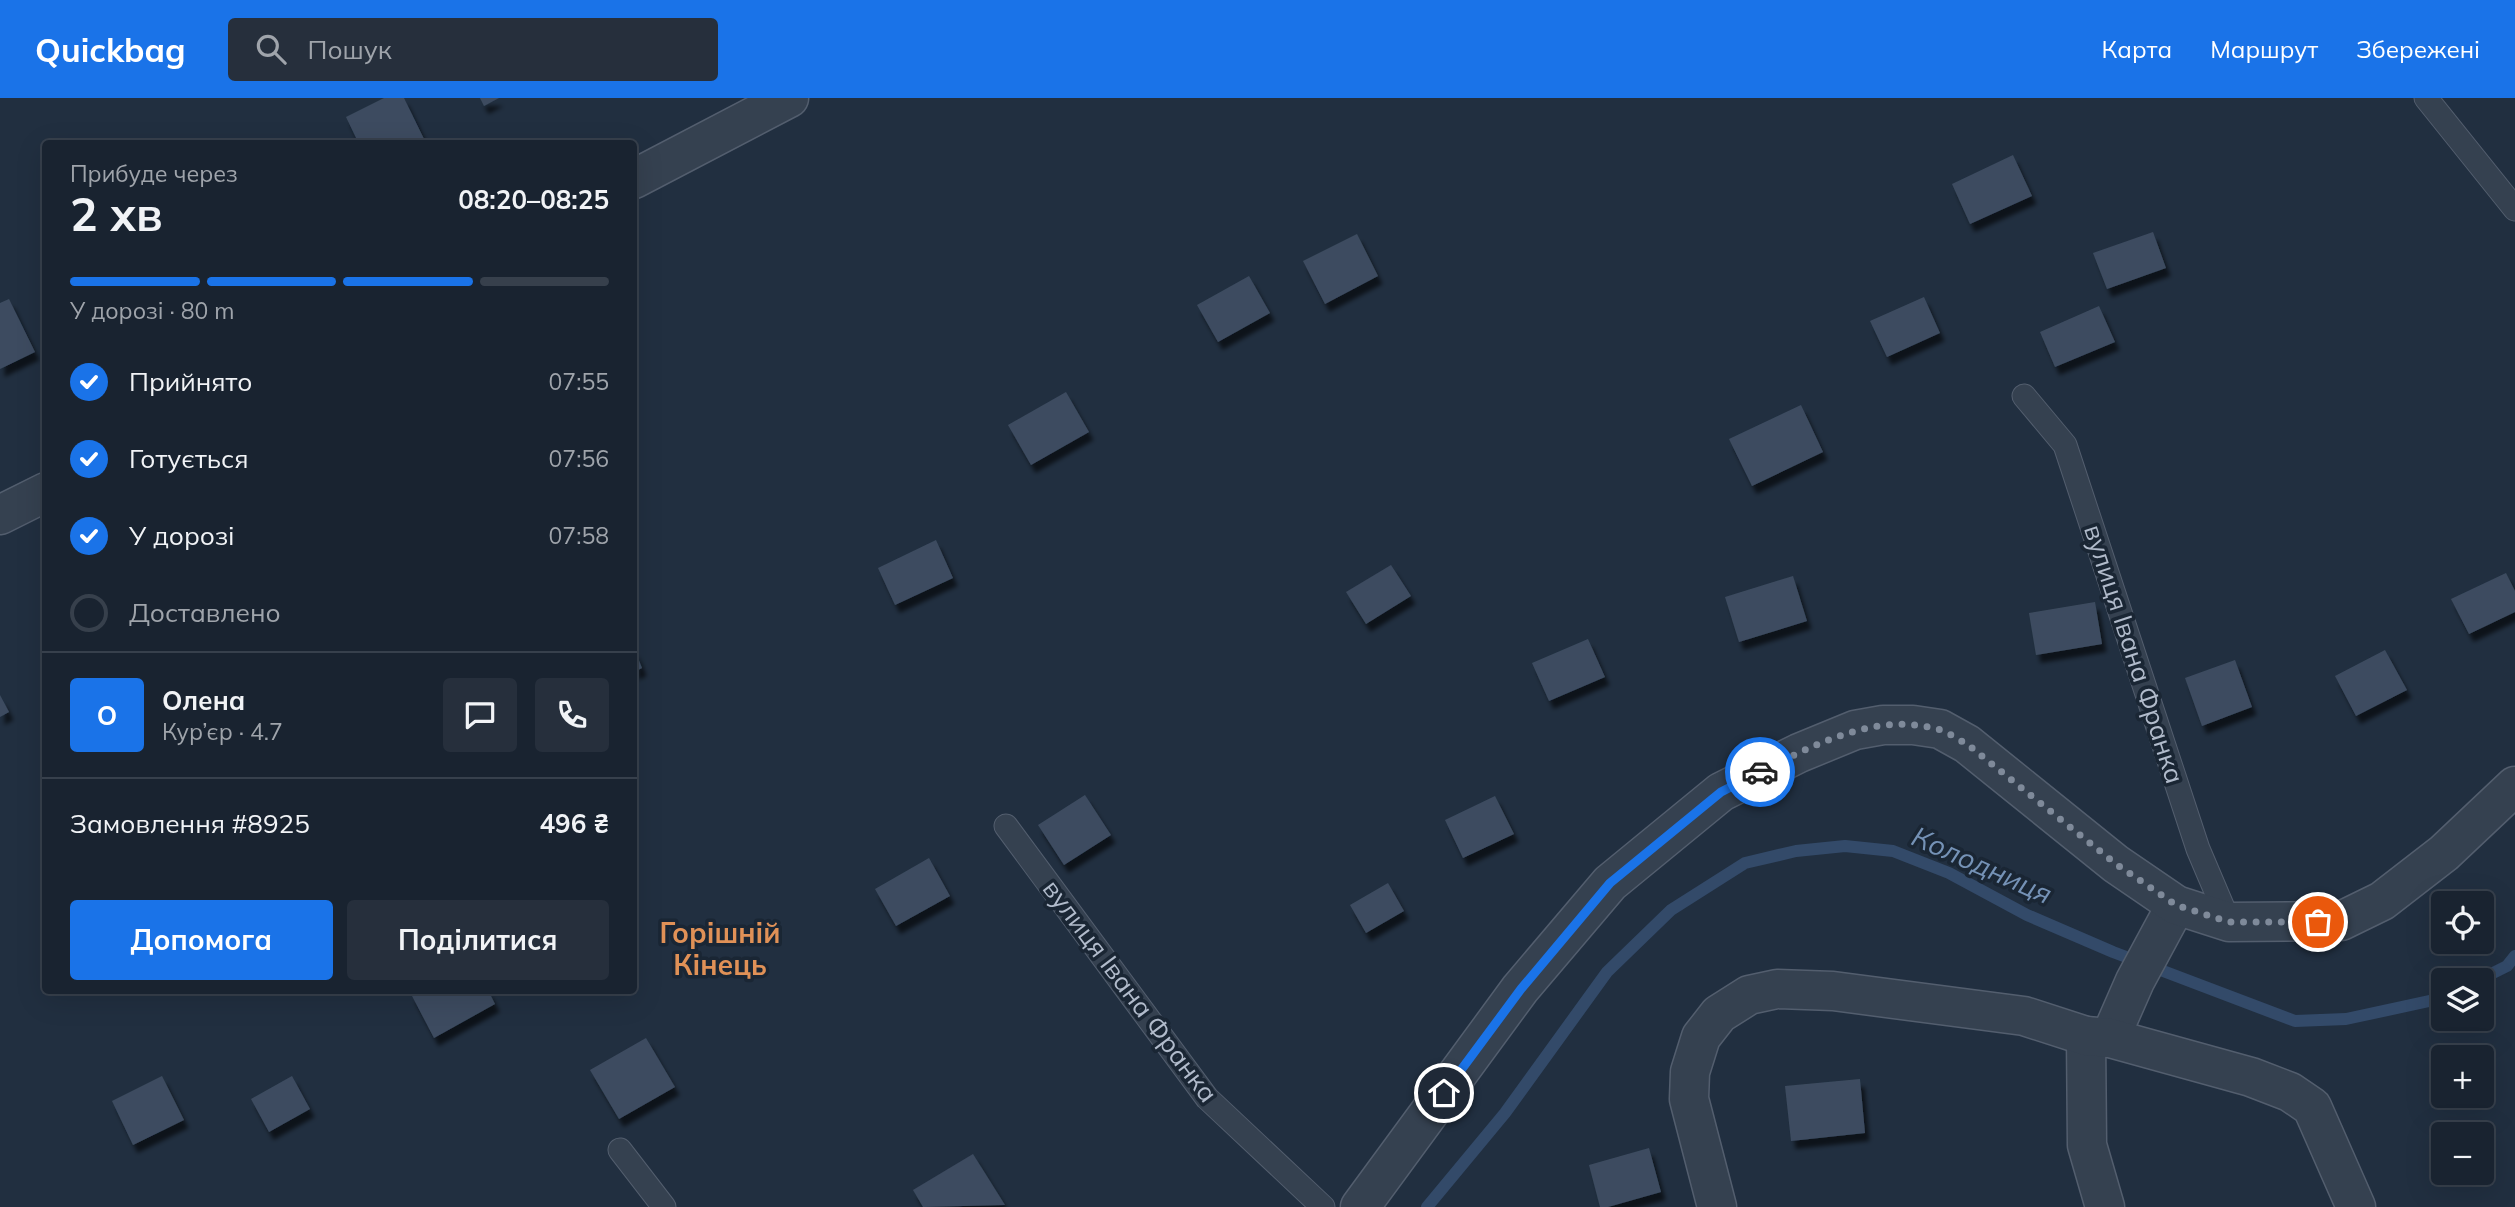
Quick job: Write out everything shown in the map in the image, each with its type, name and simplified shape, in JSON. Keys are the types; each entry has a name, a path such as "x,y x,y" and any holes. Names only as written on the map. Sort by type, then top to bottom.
{"street":[{"path":"637,177 789,98"},
{"path":"0,515 42,494"},
{"path":"1360,1207 1521,989 1610,883 1721,792 1799,753 1855,730 1884,725 1913,725 1940,729 1967,744 2116,864 2167,920 2341,921 2382,901 2444,853 2515,786"},
{"path":"2105,1207 2087,1145 2098,1037 2135,981 2167,920"},
{"path":"1717,1207 1689,1098 1690,1072 1701,1037 1719,1014 1749,995 1777,989 1833,991 2024,1016 2251,1077 2290,1091 2312,1107 2356,1207"}],"lane":[{"path":"2426,98 2515,209"},
{"name":"вулиця Івана Франка","path":"2024,396 2065,445 2198,849 2229,922"},
{"name":"вулиця Івана Франка","path":"1006,825 1207,1098 1323,1207"},
{"path":"620,1150 664,1207"}],"building":[{"path":"384,98 404,98 425,140 357,140 346,117"},
{"path":"480,98 499,98 484,106"},
{"path":"2013,155 2032,196 1970,224 1952,184"},
{"path":"2153,232 2166,268 2107,289 2093,253"},
{"path":"1357,234 1378,276 1325,304 1303,261"},
{"path":"1249,276 1270,313 1218,342 1197,305"},
{"path":"1924,297 1940,333 1887,357 1870,321"},
{"path":"9,299 35,352 0,369 0,303"},
{"path":"2099,306 2115,342 2055,367 2040,332"},
{"path":"1066,392 1089,432 1031,465 1008,425"},
{"path":"1801,405 1823,452 1752,486 1729,439"},
{"path":"936,540 953,578 895,605 878,568"},
{"path":"1391,565 1411,596 1366,624 1346,592"},
{"path":"2506,573 2515,591 2515,612 2469,634 2451,599"},
{"path":"1793,576 1807,621 1739,642 1725,597"},
{"path":"2095,602 2102,644 2036,655 2029,613"},
{"path":"1588,639 1605,677 1549,701 1532,663"},
{"path":"2385,650 2407,690 2356,716 2335,676"},
{"path":"637,656 642,668 637,670"},
{"path":"2235,660 2252,707 2202,726 2185,678"},
{"path":"0,695 9,712 0,717"},
{"path":"1085,795 1111,835 1064,865 1038,825"},
{"path":"1495,796 1514,834 1463,858 1445,820"},
{"path":"929,858 950,896 896,926 875,889"},
{"path":"1388,883 1404,911 1366,933 1350,905"},
{"path":"411,994 490,994 495,1004 434,1038"},
{"path":"646,1038 675,1087 619,1119 590,1070"},
{"path":"162,1076 184,1120 133,1145 112,1101"},
{"path":"292,1076 310,1109 269,1132 251,1099"},
{"path":"1860,1079 1865,1133 1791,1141 1785,1086"},
{"path":"1649,1148 1661,1192 1600,1207 1589,1165"},
{"path":"973,1154 1005,1205 923,1207 913,1190"}],"waterway":[{"name":"Колодниця","path":"1427,1207 1505,1113 1607,972 1671,910 1745,863 1796,851 1845,846 1893,851 1949,873 2027,915 2113,952 2295,1021 2346,1019 2431,1001"},
{"name":"Колодниця","path":"2494,972 2507,966 2515,956"}],"way so far":[{"path":"1760,772 1855,730 1884,725 1940,729 1967,744 2116,864 2176,905 2229,922 2318,922"}],"district":[{"name":"Горішній Кінець","path":"720,949"}],"route":[{"path":"1444,1093 1521,989 1610,883 1721,792 1760,772"}]}
